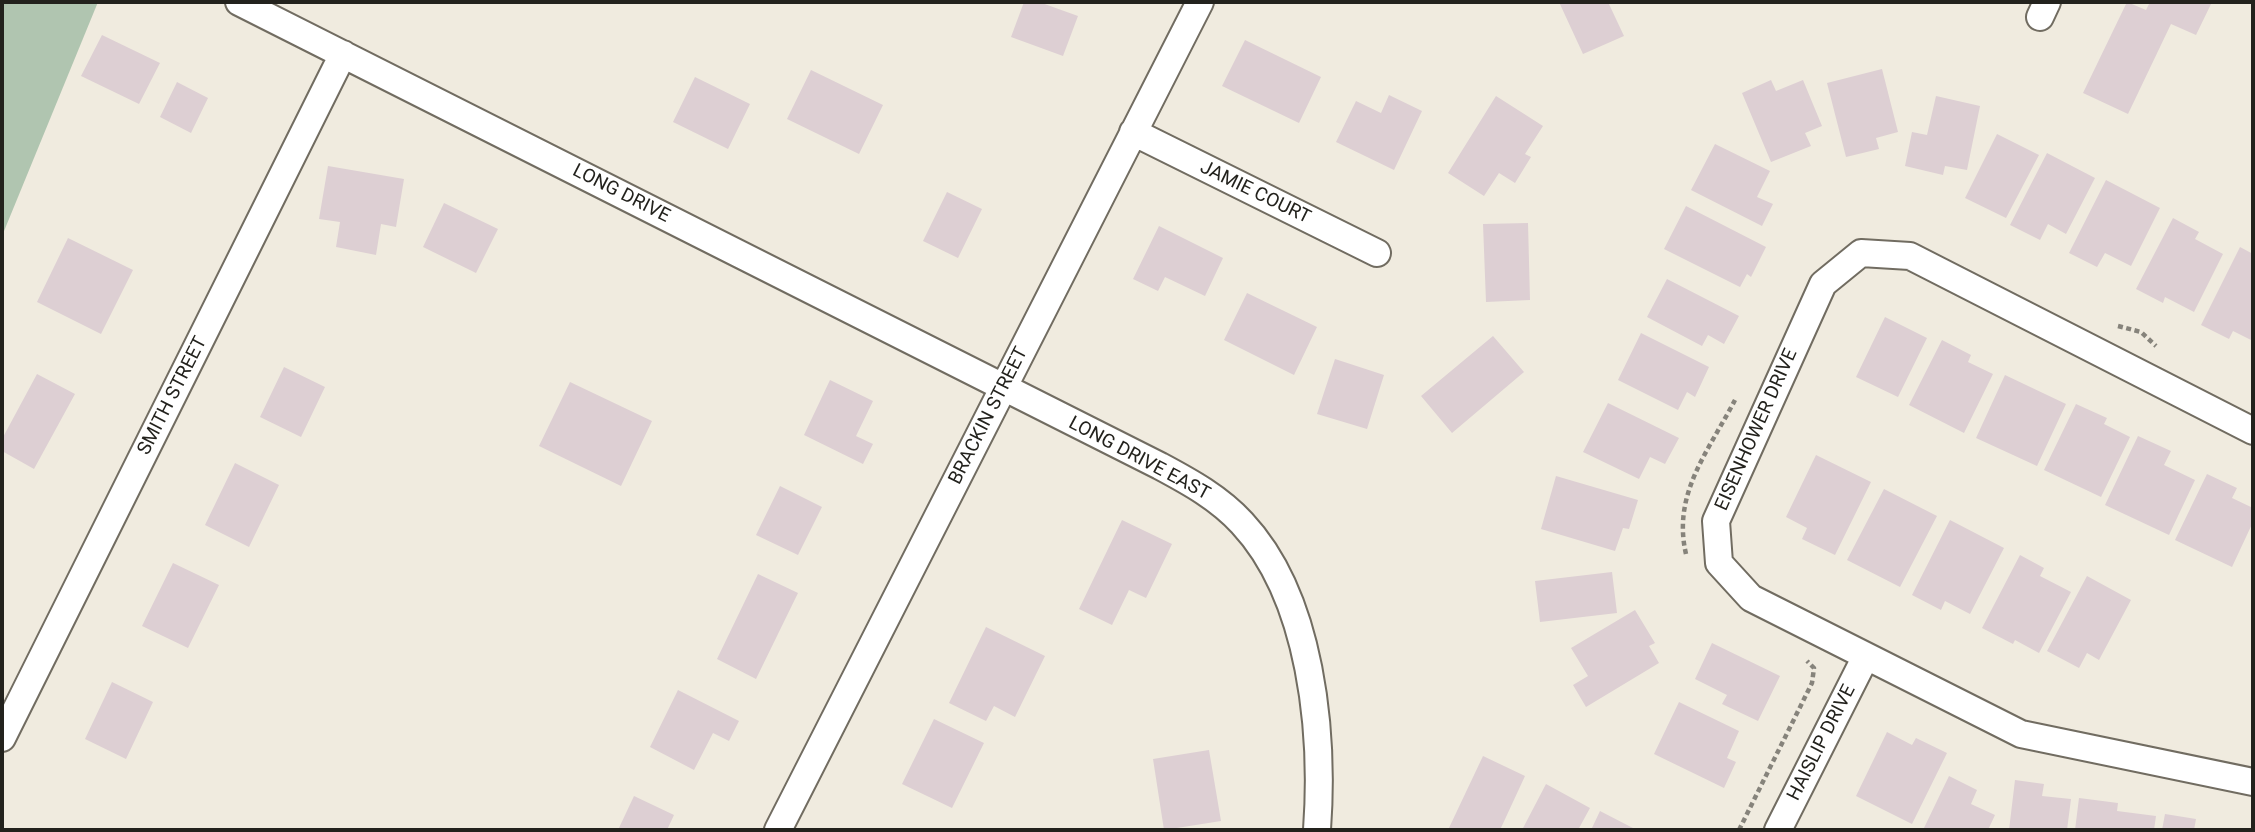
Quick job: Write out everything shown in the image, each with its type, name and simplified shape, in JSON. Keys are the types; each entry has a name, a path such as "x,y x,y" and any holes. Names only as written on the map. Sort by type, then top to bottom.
{"street":[{"name":"LONG DRIVE","path":"239,2 1003,388"},
{"name":"BRACKIN STREET","path":"778,830 1200,2"},
{"name":"SMITH STREET","path":"2,738 343,54"},
{"name":"JAMIE COURT","path":"1133,132 1377,253"},
{"name":"EISENHOWER DRIVE","path":"2253,430 1910,256 1861,253 1823,284 1716,521 1720,564 1751,598 2021,734 2253,782"},
{"name":"LONG DRIVE EAST","path":"1003,388 1197,485 1244,525 1269,558 1296,616 1302,638 1319,739 1317,830"},
{"name":"HAISLIP DRIVE","path":"1778,830 1866,656"}],"path":[{"path":"2112,325 2141,332 2157,348"},
{"path":"1689,565 1681,531 1685,495 1741,388"},
{"path":"1739,830 1812,683 1814,668 1805,659"}],"green space":[{"path":"2,2 98,2 2,236"}],"building":[{"path":"1024,2 1039,2 1078,16 1063,56 1011,37"},
{"path":"1559,2 1608,2 1624,36 1583,54"},
{"path":"2127,2 2146,10 2150,2 2212,2 2196,35 2171,24 2128,114 2083,93"},
{"path":"102,35 160,63 139,104 81,76"},
{"path":"1245,40 1321,77 1299,123 1222,86"},
{"path":"1882,69 1898,132 1876,138 1879,149 1846,157 1827,83"},
{"path":"811,70 883,105 859,154 787,119"},
{"path":"695,77 750,104 728,149 673,122"},
{"path":"1771,80 1776,91 1803,80 1822,126 1805,133 1811,146 1771,162 1742,93"},
{"path":"177,82 208,98 191,133 160,117"},
{"path":"1389,95 1422,111 1394,170 1336,142 1356,101 1381,113"},
{"path":"1496,96 1543,126 1525,154 1531,157 1515,183 1499,173 1484,196 1448,173"},
{"path":"1936,96 1980,106 1967,170 1945,166 1943,175 1905,166 1912,132 1927,135"},
{"path":"1997,134 2039,155 2006,218 1965,198"},
{"path":"1715,144 1770,171 1757,197 1773,204 1762,226 1691,190"},
{"path":"2047,153 2095,178 2066,234 2048,224 2040,240 2010,225"},
{"path":"328,166 404,179 396,227 381,224 376,255 336,247 340,222 319,219"},
{"path":"2106,180 2160,208 2131,266 2105,253 2097,267 2069,253"},
{"path":"947,192 982,209 958,258 923,241"},
{"path":"444,203 498,229 476,273 423,247"},
{"path":"1686,206 1766,247 1751,277 1747,274 1740,287 1664,249"},
{"path":"2173,218 2199,232 2195,239 2223,254 2194,312 2165,297 2163,303 2136,289"},
{"path":"1528,223 1530,300 1486,302 1483,224"},
{"path":"1159,226 1223,258 1205,296 1165,277 1158,291 1133,279"},
{"path":"68,238 133,270 101,334 37,302"},
{"path":"2240,247 2253,254 2253,341 2233,331 2229,339 2201,325"},
{"path":"1667,279 1739,316 1724,344 1708,335 1702,346 1647,317"},
{"path":"1247,293 1317,327 1294,375 1224,340"},
{"path":"1885,317 1927,338 1898,397 1856,377"},
{"path":"1641,333 1709,367 1695,397 1687,392 1678,410 1618,380"},
{"path":"1493,336 1524,372 1452,433 1421,396"},
{"path":"1942,340 1971,355 1968,362 1993,374 1964,433 1909,405"},
{"path":"1335,359 1384,375 1367,429 1317,414"},
{"path":"284,367 325,387 301,437 260,417"},
{"path":"37,374 75,394 34,469 2,451 2,439"},
{"path":"2005,375 2066,404 2037,466 1976,438"},
{"path":"830,380 873,401 856,436 873,444 863,464 804,435"},
{"path":"570,382 652,421 621,486 539,446"},
{"path":"1608,403 1679,438 1665,464 1650,457 1639,479 1583,452"},
{"path":"2076,404 2107,418 2104,424 2130,437 2101,497 2044,470"},
{"path":"2138,436 2171,451 2164,465 2195,480 2169,535 2105,505"},
{"path":"1816,455 1871,482 1835,555 1802,539 1807,528 1786,517"},
{"path":"235,463 279,485 249,547 205,525"},
{"path":"2207,474 2237,488 2232,498 2253,508 2253,522 2232,567 2175,540"},
{"path":"1556,476 1638,500 1629,529 1623,528 1615,551 1541,529"},
{"path":"780,486 822,507 798,555 756,535"},
{"path":"1884,489 1937,516 1900,587 1847,560"},
{"path":"1122,520 1172,544 1146,598 1129,590 1112,625 1079,609"},
{"path":"1950,520 2004,548 1970,614 1945,601 1941,610 1912,595"},
{"path":"2020,555 2044,568 2040,576 2071,592 2039,653 2015,640 2013,644 1982,628"},
{"path":"173,563 219,585 188,648 142,626"},
{"path":"1612,572 1617,613 1540,622 1535,581"},
{"path":"758,574 798,593 756,679 717,659"},
{"path":"2087,576 2131,600 2099,660 2087,653 2079,668 2047,651"},
{"path":"1635,610 1655,643 1649,646 1659,663 1586,707 1573,685 1588,676 1571,648"},
{"path":"986,627 1045,656 1015,717 994,706 986,721 949,703"},
{"path":"1712,643 1780,676 1758,721 1722,704 1727,695 1695,679"},
{"path":"112,682 153,702 126,759 85,739"},
{"path":"678,690 739,721 729,741 713,733 694,770 650,747"},
{"path":"1679,702 1739,731 1727,758 1736,762 1724,788 1654,754"},
{"path":"934,719 984,743 952,808 902,784"},
{"path":"1887,732 1912,745 1916,738 1947,753 1912,824 1856,796"},
{"path":"1209,750 1221,821 1164,830 1153,759"},
{"path":"1483,756 1525,776 1500,830 1448,830"},
{"path":"1949,776 1977,790 1971,804 1995,815 1988,830 1923,830"},
{"path":"2015,780 2044,784 2042,796 2071,799 2067,830 2009,830"},
{"path":"1546,784 1590,808 1578,830 1522,830"},
{"path":"634,796 674,815 667,830 618,830"},
{"path":"2079,798 2118,803 2117,811 2156,816 2154,830 2075,830"},
{"path":"1600,811 1629,826 1637,830 1591,830"},
{"path":"2165,814 2196,819 2194,830 2162,830"}]}
